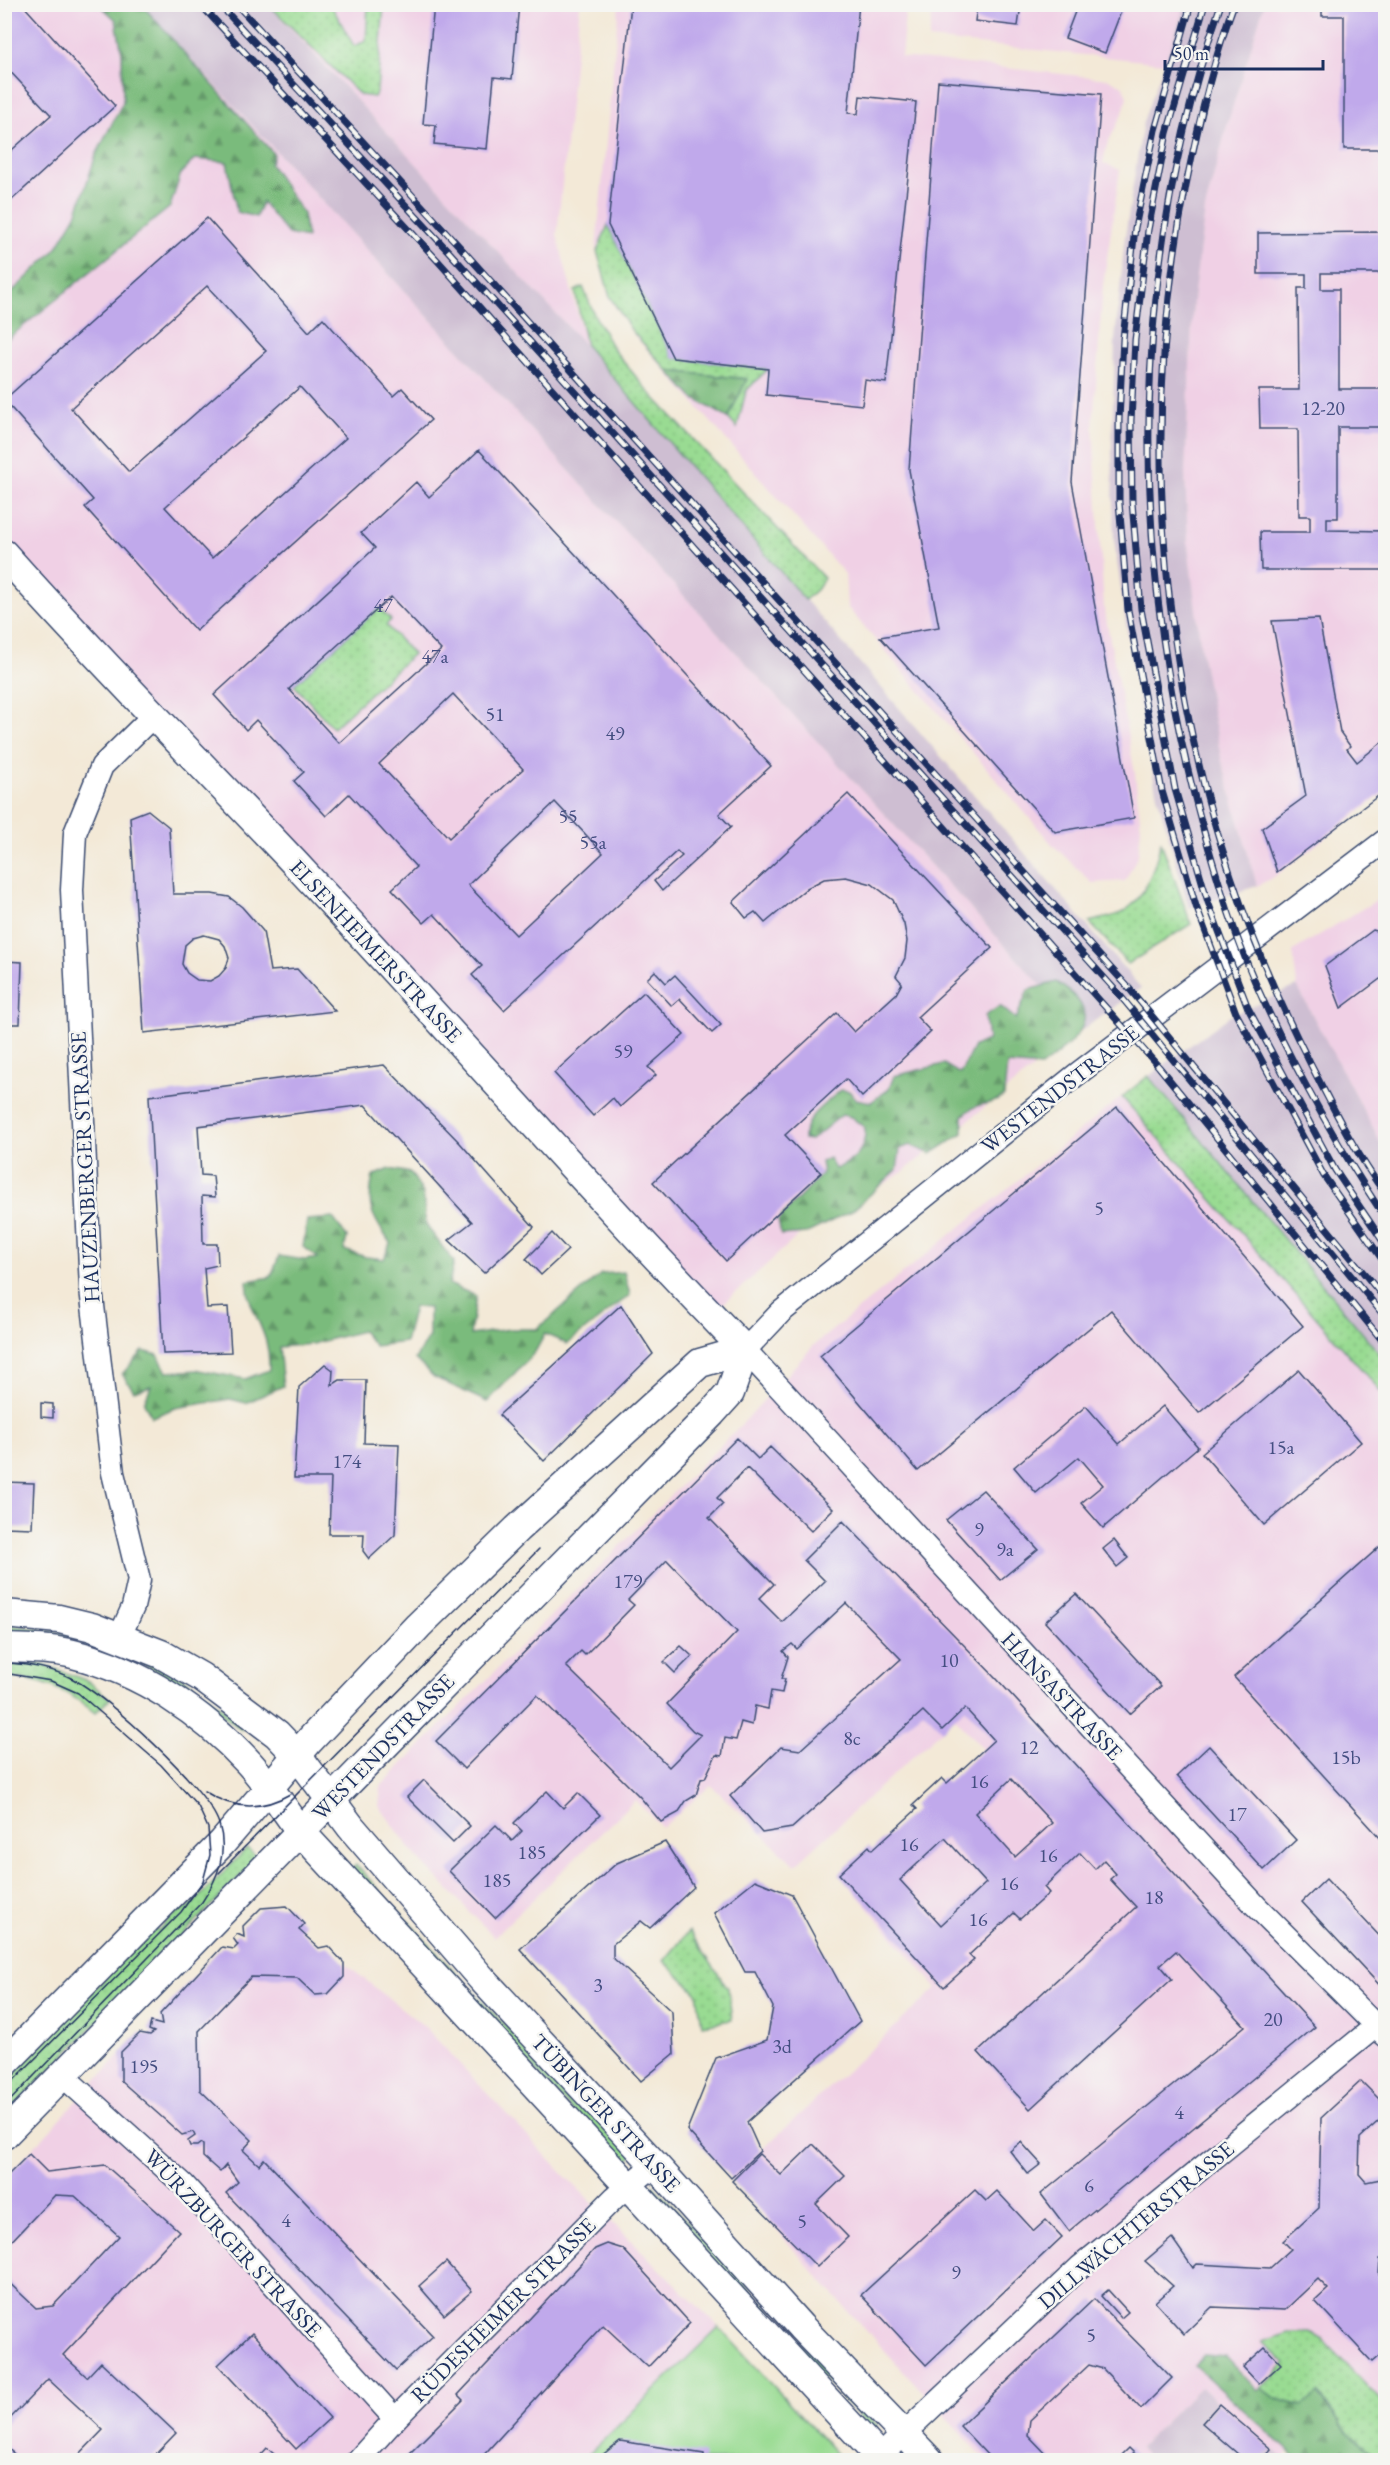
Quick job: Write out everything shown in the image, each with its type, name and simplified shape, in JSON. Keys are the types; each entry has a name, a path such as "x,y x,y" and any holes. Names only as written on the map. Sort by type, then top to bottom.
{"main road":[{"name":"ELSENHEIMERSTRASSE","path":"4,554 81,641 303,872 614,1213 745,1350"},
{"name":"WESTENDSTRASSE","path":"4,2064 222,1843 297,1755 418,1626 635,1419 700,1363 745,1350"},
{"name":"WESTENDSTRASSE","path":"4,2135 63,2075 293,1822 730,1394 745,1350"},
{"name":"TÜBINGER STRASSE","path":"4,1614 59,1619 120,1636 161,1654 201,1677 277,1734 297,1755 358,1836 482,1979 655,2164 801,2327 929,2460"},
{"name":"TÜBINGER STRASSE","path":"4,1648 71,1653 140,1679 177,1700 210,1725 249,1763 270,1788 293,1822 880,2459"}],"street":[{"name":"HAUZENBERGER STRASSE","path":"120,1636 133,1607 139,1580 114,1473 91,1289 72,890 75,833 102,766 153,716"},
{"name":"WESTENDSTRASSE","path":"745,1350 782,1312 1076,1075 1386,840"},
{"name":"HANSASTRASSE","path":"745,1350 1256,1906 1381,2031"},
{"name":"DILLWÄCHTERSTRASSE","path":"904,2434 1080,2267 1381,2031"},
{"name":"WÜRZBURGER STRASSE","path":"63,2075 184,2185 395,2419"},
{"name":"RÜDESHEIMER STRASSE","path":"358,2460 395,2419 627,2186 655,2164"},
{"name":"TÜBINGER STRASSE","path":"880,2459 904,2434"}],"shaded area":[{"path":"4,5 142,5 1082,1030 903,1172 858,1201 810,1225 711,1315 5,554"},
{"path":"142,5 268,5 586,346 1141,988 1082,1030"},
{"path":"268,5 580,5 557,235 586,346"},
{"path":"619,5 906,5 901,57 1109,79 1123,86 1127,97 1124,110 1107,145 1103,163 1120,170 1103,285 1093,427 1104,607 1135,774 1141,828 1138,855 1125,881 1092,883 1052,844 847,607 845,574 635,336 609,298 596,249"},
{"path":"933,5 1185,5 1164,63 929,39"},
{"path":"1185,5 1264,5 1227,125 1205,209 1193,300 1185,472 1188,545 1201,650 1221,758 1257,886 1189,908 1156,791 1128,638 1114,539 1112,449 1115,340 1125,237 1143,122"},
{"path":"1264,5 1385,5 1385,792 1274,877 1257,886 1221,758 1201,650 1188,545 1185,472 1193,300 1205,209 1227,125"},
{"path":"1385,895 1385,1151 1297,986 1293,951"},
{"path":"1297,986 1385,1151 1385,1391 1130,1090 1230,1016"},
{"path":"1130,1090 1385,1391 1385,2460 1307,2460 1290,2447 1285,2460 1200,2387 1139,2448 1150,2460 986,2460 849,2312 731,2178 937,1988 839,1874 869,1846 872,1850 917,1809 913,1805 942,1778 947,1783 983,1749 955,1718 795,1865 711,1785 662,1828 635,1800 494,1937 416,1856 379,1806 381,1786 744,1422 814,1345"},
{"path":"287,1906 304,1924 300,1931 319,1948 328,1946 344,1963 424,2026 563,2174 719,2327 583,2460 5,2460 4,2179 140,2034 154,2033 149,2030 151,2022 162,2024 160,2014 222,1947 234,1949 237,1946 233,1938 237,1934 244,1936 243,1926 261,1908"},
{"path":"1200,2387 1285,2460 1150,2460 1139,2448"}],"green space":[{"path":"100,5 142,5 274,154 270,164 303,214 307,238 288,234 262,202 256,217 237,212 227,162 195,159 181,173 170,207 5,341 5,299 56,249 76,215 96,155 123,102 122,53 116,20"},
{"path":"269,5 331,5 354,46 366,41 368,5 384,5 377,91 374,97 360,95"},
{"path":"608,225 673,358 768,369 746,391 737,428 728,418 747,379 668,371 632,331 610,297 597,251"},
{"path":"583,287 594,314 614,350 647,390 824,578 819,587 805,600 586,346 575,291"},
{"path":"668,371 747,379 728,418 693,398"},
{"path":"379,608 391,620 386,625 413,654 333,728 294,685"},
{"path":"1161,842 1191,924 1128,964 1089,922 1118,914 1133,904 1145,888"},
{"path":"1056,982 1073,994 1082,1006 1084,1017 1082,1027 1065,1047 1041,1067 1007,1064 1004,1096 968,1111 963,1116 963,1133 931,1154 910,1145 900,1149 897,1170 852,1211 807,1233 781,1235 778,1220 823,1173 821,1162 829,1158 835,1169 842,1166 858,1154 864,1143 865,1128 851,1117 842,1115 811,1140 804,1139 811,1117 822,1106 841,1090 849,1091 856,1099 871,1102 889,1089 894,1076 944,1064 960,1074 974,1046 988,1040 985,1016 1000,1006 1016,1019 1028,990"},
{"path":"1148,1076 1385,1360 1385,1396 1122,1097"},
{"path":"390,1169 411,1173 423,1193 426,1225 454,1262 449,1284 476,1296 470,1335 509,1329 537,1329 601,1274 624,1272 630,1295 567,1344 545,1334 535,1352 487,1402 434,1377 415,1359 429,1336 429,1308 414,1307 405,1342 375,1346 362,1331 312,1344 279,1347 283,1386 246,1403 230,1399 175,1408 152,1417 144,1403 151,1386 134,1391 122,1374 143,1351 158,1355 167,1372 199,1370 245,1379 269,1370 267,1344 251,1303 247,1281 271,1277 279,1256 305,1260 318,1258 303,1247 307,1220 333,1218 347,1237 344,1250 366,1257 384,1259 390,1243 372,1212 370,1197 373,1176"},
{"path":"4,1624 90,1637 187,1680 245,1726 241,1730 195,1692 135,1659 106,1648 52,1634 27,1639 5,1637"},
{"path":"5,1659 45,1665 88,1681 110,1699 95,1713 53,1687 30,1680 5,1677"},
{"path":"247,1848 258,1858 5,2116 5,2082 152,1929 159,1930 182,1906 188,1909"},
{"path":"356,1865 487,2007 636,2152 622,2166 352,1869"},
{"path":"689,1931 728,1988 732,2020 702,2025 697,1993 664,1961"},
{"path":"653,2185 877,2425 875,2433 647,2190"},
{"path":"719,2327 842,2460 583,2460"},
{"path":"1289,2333 1310,2333 1322,2339 1385,2405 1385,2460 1349,2434 1319,2394 1303,2406 1276,2399 1261,2388 1286,2364 1262,2342"},
{"path":"1204,2355 1226,2357 1258,2391 1261,2388 1276,2399 1302,2406 1318,2394 1349,2434 1382,2460 1299,2460 1194,2365"}],"building":[{"path":"4,4 22,4 115,106 4,207 4,157 51,115 4,65"},
{"path":"434,4 519,4 512,79 494,77 487,149 434,144 436,125 423,124"},
{"path":"631,4 859,4 848,113 858,114 860,96 916,102 886,383 865,380 862,405 766,395 768,369 673,358 608,225"},
{"path":"1078,4 1124,4 1105,53 1065,38"},
{"path":"1322,4 1386,4 1386,28 1383,28 1386,149 1344,149 1344,16 1322,16"},
{"path":"977,5 1021,5 1018,26 975,21"},
{"path":"938,81 1101,94 1072,482 1134,818 1055,832 880,637 939,627 909,470"},
{"path":"207,218 309,332 323,318 393,396 402,388 431,420 196,631 85,507 93,500 4,400","holes":["207,286 266,351 129,472 71,408","300,387 346,438 212,558 165,507"]},
{"path":"1386,232 1386,273 1321,273 1321,289 1339,289 1339,389 1386,389 1386,427 1338,427 1338,518 1327,518 1327,530 1386,531 1386,570 1261,570 1260,532 1310,532 1310,516 1299,516 1298,429 1260,429 1259,390 1299,390 1298,288 1306,288 1306,274 1258,274 1258,233"},
{"path":"479,450 771,766 719,814 731,827 662,891 654,881 682,856 677,851 504,1010 472,975 482,966 434,914 424,923 392,889 416,867 349,794 326,816 294,781 304,772 256,720 246,730 214,695 375,548 361,533 416,482 429,497","holes":["391,597 441,650 339,743 289,689","453,694 523,769 449,838 379,764","555,802 603,853 516,935 468,885"]},
{"path":"1319,619 1340,732 1350,746 1347,749 1357,762 1386,739 1386,790 1277,872 1262,828 1306,796 1272,621"},
{"path":"848,794 992,948 917,1017 931,1032 862,1097 846,1079 785,1135 821,1173 726,1261 653,1182 837,1013 854,1032 896,994 902,983 896,976 905,958 907,941 904,924 893,900 872,884 846,877 824,879 807,888 765,923 755,912 746,918 733,902"},
{"path":"148,810 169,827 173,894 212,894 229,897 242,907 263,931 270,971 297,969 335,1011 144,1033 130,817","holes":["204,935 219,939 225,946 229,958 226,968 219,976 210,981 197,980 187,973 182,964 185,945 193,938"]},
{"path":"1373,930 1386,934 1386,981 1380,979 1341,1008 1325,966"},
{"path":"4,961 22,962 20,1024 4,1024"},
{"path":"655,971 666,983 675,975 721,1025 712,1033 680,999 672,1006 647,979"},
{"path":"644,992 684,1035 648,1067 656,1075 620,1107 613,1098 593,1116 554,1073"},
{"path":"384,1065 460,1143 534,1227 484,1273 449,1240 472,1222 365,1105 198,1126 201,1175 213,1176 215,1197 202,1196 203,1244 217,1244 218,1265 204,1268 207,1308 228,1307 231,1352 163,1354 149,1096"},
{"path":"1117,1107 1303,1326 1199,1413 1111,1310 918,1471 820,1356"},
{"path":"552,1233 568,1250 541,1275 526,1259"},
{"path":"621,1305 653,1354 544,1461 499,1415"},
{"path":"325,1364 333,1370 332,1385 340,1380 366,1380 364,1443 399,1444 395,1535 369,1559 363,1551 364,1534 329,1534 331,1478 294,1478 299,1387"},
{"path":"1299,1370 1361,1442 1264,1525 1202,1453"},
{"path":"41,1403 53,1404 53,1418 41,1417"},
{"path":"1086,1406 1119,1444 1163,1406 1198,1447 1103,1528 1081,1503 1103,1485 1079,1457 1036,1493 1014,1467"},
{"path":"737,1438 758,1459 770,1447 833,1509 811,1531 747,1468 717,1498 723,1504 709,1518 774,1584 759,1599 782,1622 825,1581 804,1560 843,1521 996,1678 1315,2027 1069,2231 1041,2194 1245,2026 1176,1951 1160,1965 1172,1979 1030,2109 978,2052 1136,1907 1110,1879 1116,1874 1104,1860 1095,1869 1080,1853 1044,1887 1049,1893 1020,1919 1014,1913 969,1955 974,1960 944,1987 839,1874 869,1846 872,1850 917,1809 913,1805 942,1778 947,1783 994,1740 965,1708 942,1730 923,1711 792,1828 762,1833 730,1796 781,1747 800,1750 901,1659 846,1603 797,1649 792,1644 783,1651 788,1657 781,1679 785,1679 782,1693 771,1691 768,1709 755,1706 752,1725 741,1722 736,1740 725,1738 722,1756 716,1755 705,1778 701,1779 696,1795 686,1801 678,1813 661,1822 640,1797 537,1695 464,1769 436,1741","holes":["667,1560 737,1632 667,1704 693,1731 701,1735 669,1767 566,1666 581,1651 585,1655 634,1605 628,1600","1011,1779 1052,1823 1015,1857 975,1813","945,1838 986,1883 941,1925 900,1880"]},
{"path":"4,1482 34,1483 32,1528 4,1527"},
{"path":"983,1490 1038,1549 1000,1580 946,1520"},
{"path":"1114,1540 1128,1558 1117,1567 1103,1549"},
{"path":"1386,1541 1386,1837 1382,1840 1234,1677"},
{"path":"1076,1594 1161,1686 1130,1714 1045,1622"},
{"path":"681,1646 692,1656 675,1673 664,1662"},
{"path":"1209,1746 1296,1840 1264,1870 1177,1776"},
{"path":"424,1780 470,1826 453,1843 407,1797"},
{"path":"547,1791 563,1808 578,1793 600,1815 495,1918 449,1871 496,1825 512,1841 522,1831 514,1823"},
{"path":"665,1842 694,1887 650,1928 641,1921 613,1944 613,1958 672,2012 674,2054 641,2081 520,1949 617,1863"},
{"path":"1326,1879 1386,1943 1386,1992 1302,1902"},
{"path":"755,1880 792,1895 860,2021 747,2122 760,2151 731,2178 687,2130 716,2058 767,2040 773,2007 755,1972 745,1972 714,1913"},
{"path":"287,1906 304,1924 299,1930 319,1948 328,1946 344,1963 344,1977 328,1994 315,1995 297,1978 251,1977 199,2031 200,2090 252,2140 243,2150 259,2165 264,2159 433,2336 396,2370 226,2193 238,2182 226,2165 220,2172 203,2157 201,2143 197,2146 190,2146 188,2141 195,2136 193,2132 182,2135 121,2081 121,2052 140,2033 150,2035 154,2032 149,2030 151,2022 162,2025 160,2014 222,1947 234,1949 238,1945 233,1938 237,1934 244,1937 243,1926 261,1908"},
{"path":"1361,2081 1386,2106 1386,2114 1360,2138 1359,2174 1366,2182 1386,2178 1386,2259 1380,2259 1379,2275 1386,2282 1386,2350 1372,2362 1315,2301 1328,2289 1318,2279 1285,2310 1212,2307 1184,2334 1155,2302 1173,2286 1145,2261 1172,2238 1193,2268 1197,2264 1270,2268 1291,2249 1283,2241 1319,2208 1321,2118"},
{"path":"1021,2142 1041,2164 1028,2174 1010,2151"},
{"path":"813,2144 845,2176 816,2204 848,2237 817,2267 732,2181 759,2154 781,2175"},
{"path":"29,2154 47,2172 105,2165 179,2231 63,2355 87,2377 101,2362 176,2433 150,2460 74,2460 103,2430 48,2379 4,2425 4,2278 36,2308 53,2306 119,2236 75,2196 55,2195 4,2249 4,2179"},
{"path":"975,2190 986,2201 997,2191 1034,2231 1046,2220 1062,2237 926,2365 861,2295"},
{"path":"607,2244 623,2249 690,2323 648,2367 603,2325 479,2460 403,2460 463,2400 458,2395 595,2249"},
{"path":"446,2262 472,2291 444,2315 419,2286"},
{"path":"1108,2290 1128,2312 1121,2318 1101,2296"},
{"path":"1094,2299 1172,2378 1141,2409 1103,2369 1089,2365 1030,2420 1028,2435 1052,2460 992,2460 960,2426"},
{"path":"252,2333 330,2418 296,2449 218,2365"},
{"path":"1265,2347 1281,2364 1259,2384 1243,2367"},
{"path":"1219,2404 1271,2449 1261,2460 1245,2460 1202,2423"},
{"path":"620,2441 704,2454 704,2460 596,2460"},
{"path":"4,2445 21,2460 4,2460"},
{"path":"267,2448 281,2460 256,2460"},
{"path":"1129,2448 1137,2456 1133,2460 1126,2460 1121,2456"}],"tram line":[{"path":"219,1873 539,1549"},
{"path":"4,1663 39,1667 71,1678 107,1703 177,1766 211,1808 222,1835 220,1865 213,1884 202,1902 4,2107"},
{"path":"4,1673 51,1681 78,1693 161,1765 198,1806 208,1828 210,1855 203,1881 181,1912 4,2090"},
{"path":"204,1791 226,1802 247,1806 258,1806 290,1794"}],"railway":[{"path":"200,4 438,261 1159,1067 1386,1345"},
{"path":"219,4 450,253 1118,993 1386,1318"},
{"path":"236,4 460,247 1128,987 1386,1300"},
{"path":"1191,4 1155,130 1135,228 1123,339 1119,420 1119,502 1128,610 1162,791 1196,906 1236,1013 1324,1176 1386,1265"},
{"path":"1205,4 1167,133 1148,230 1135,340 1131,421 1132,502 1141,609 1175,789 1208,902 1248,1008 1335,1170 1386,1246"},
{"path":"1221,4 1191,103 1169,205 1155,308 1149,411 1151,515 1160,618 1177,721 1201,821 1237,936 1254,980 1291,1058 1336,1140 1386,1219"},
{"path":"1234,4 1212,71 1195,140 1169,298 1161,411 1163,524 1174,636 1195,746 1224,855 1263,961 1328,1099 1355,1148 1386,1195"}]}
